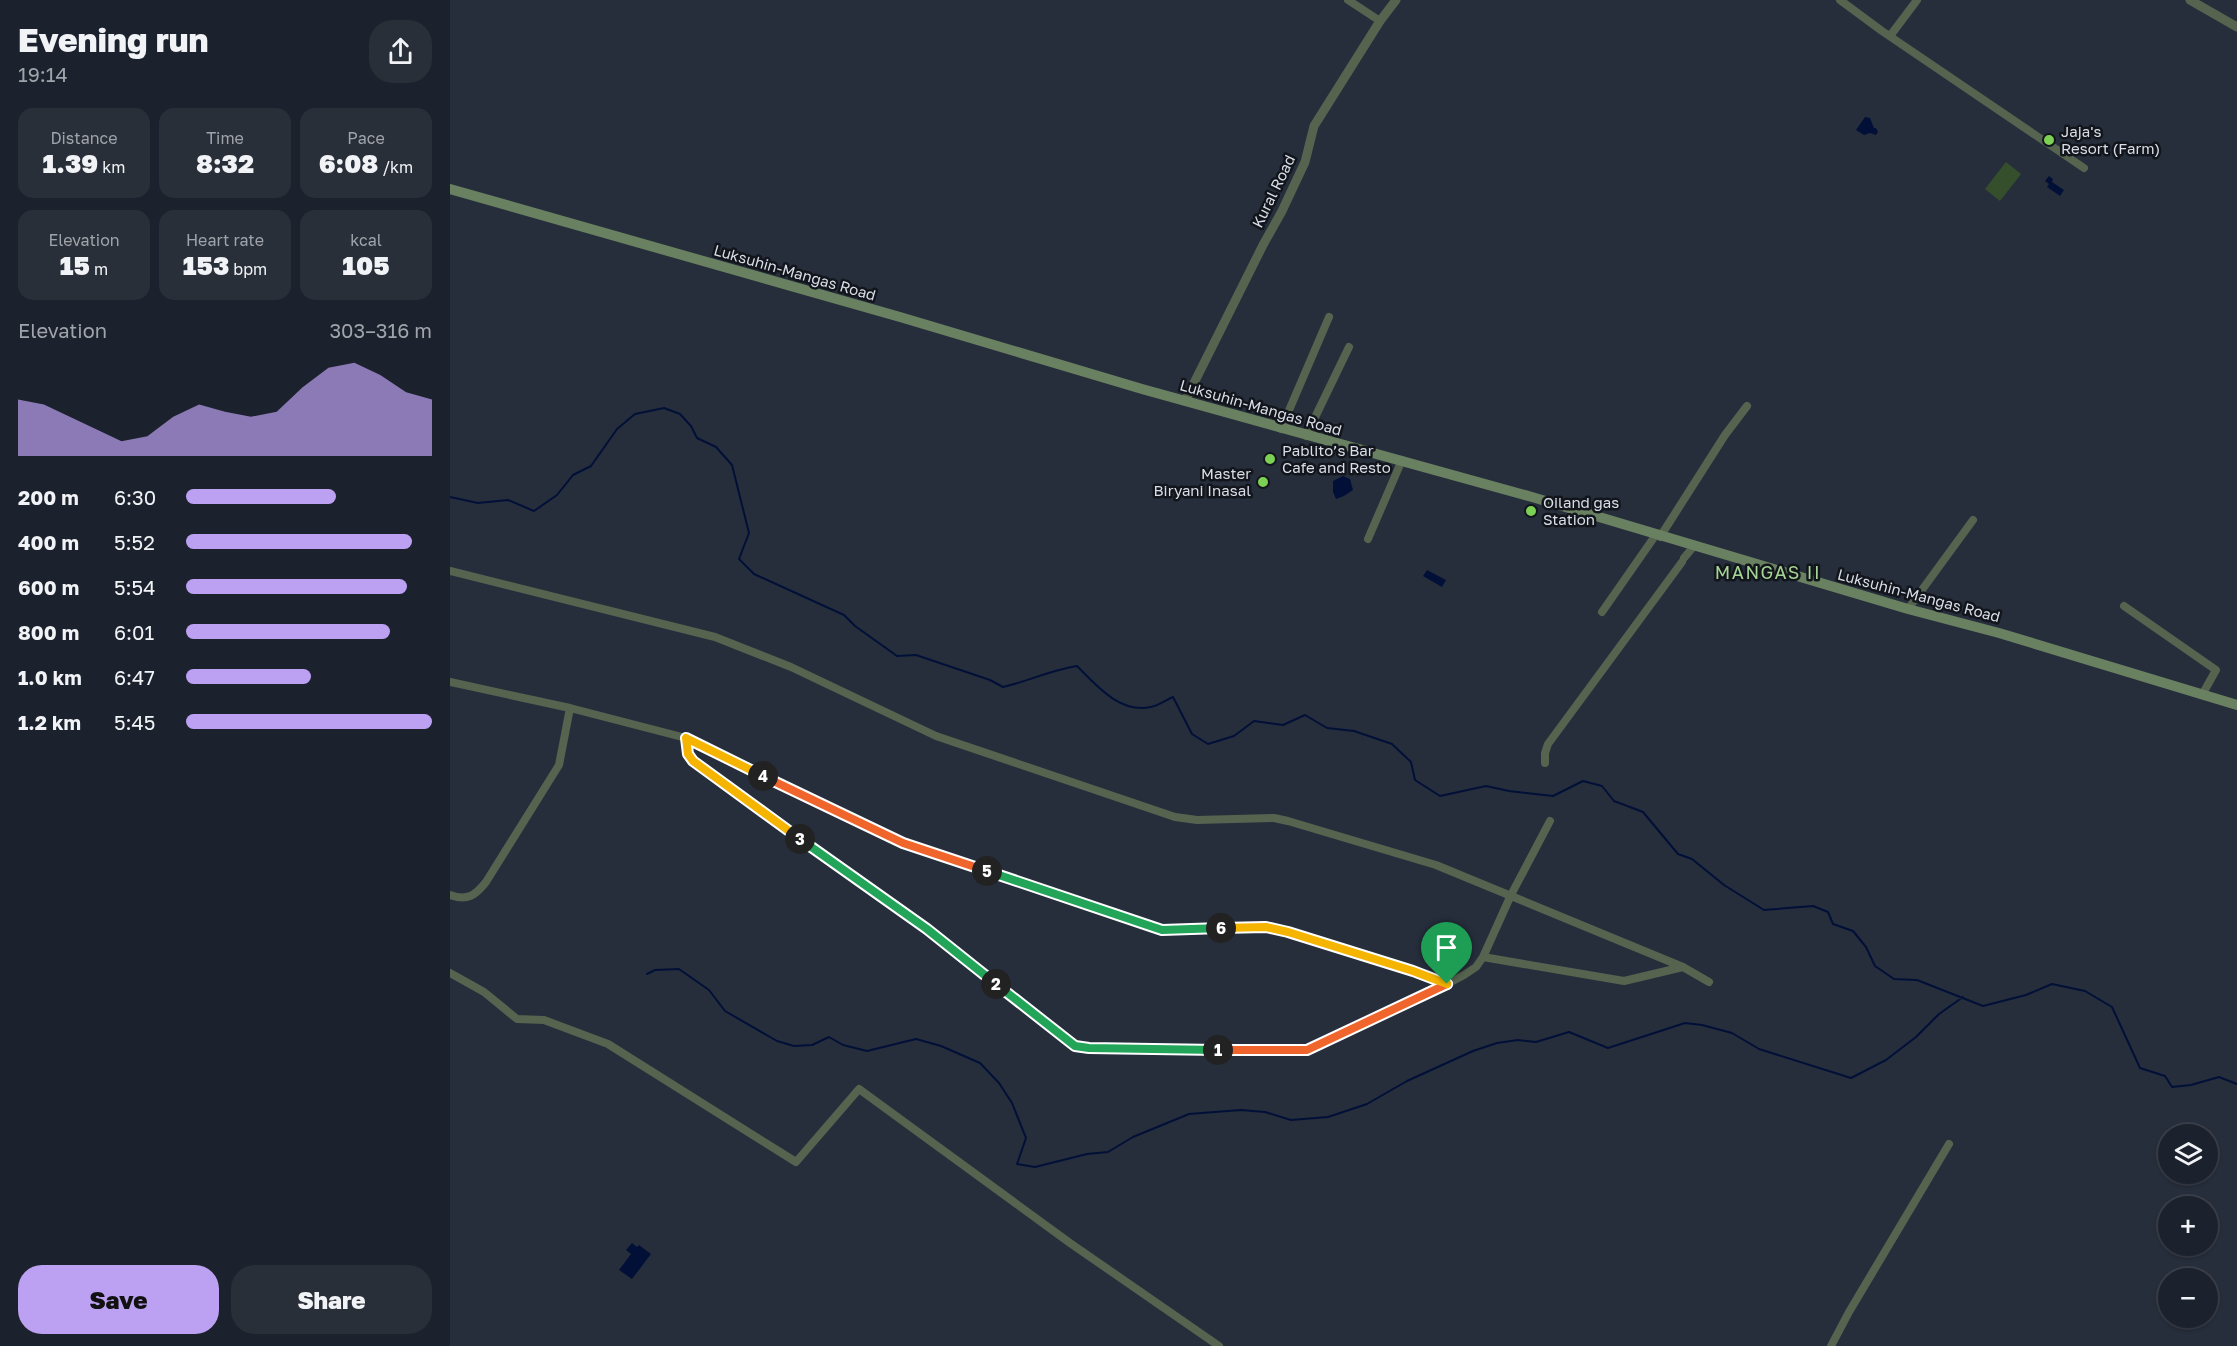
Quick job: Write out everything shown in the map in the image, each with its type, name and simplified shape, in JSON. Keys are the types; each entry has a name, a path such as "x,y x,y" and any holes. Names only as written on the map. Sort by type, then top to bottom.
{"main road":[{"name":"Luksuhin-Mangas Road","path":"450,189 900,317 1281,429 1402,460 1908,609 1999,633 2237,705"}],"street":[{"path":"1347,0 1380,21"},
{"name":"Kural Road","path":"1185,401 1287,201 1305,162 1314,126 1380,21 1396,0"},
{"path":"1840,0 2084,168"},
{"path":"1890,36 1917,0"},
{"path":"2190,0 2237,27"},
{"path":"1281,429 1329,317"},
{"path":"1306,436 1349,347"},
{"path":"1602,612 1658,536 1747,406"},
{"path":"1368,539 1402,460"},
{"path":"1908,609 1973,520"},
{"path":"1545,763 1548,744 1694,546"},
{"path":"450,571 716,637 791,667 936,736 1163,814 1197,820 1274,818 1436,865 1683,967 1709,982"},
{"path":"2124,606 2216,670 2202,695"},
{"path":"450,682 570,708 686,738 903,843 1152,927 1162,930 1266,927 1413,971 1447,984"},
{"path":"450,895 461,899 466,898 479,891 486,882 559,765 570,708"},
{"path":"686,738 688,754 700,767 927,929 1075,1046 1113,1049 1307,1050 1447,984 1470,971 1483,957 1511,895 1550,821"},
{"path":"1483,957 1624,981 1683,967"},
{"path":"450,973 484,992 517,1019 544,1020 608,1044 796,1162 859,1089 1109,1270 1219,1346"},
{"path":"1832,1346 1949,1144"}],"green space":[{"path":"2006,162 2021,174 2000,201 1985,189"}],"water":[{"path":"1865,117 1870,118 1878,132 1876,135 1870,133 1864,135 1856,130"},
{"path":"2049,176 2053,179 2052,182 2064,190 2060,196 2047,187 2049,184 2045,181"},
{"path":"1343,476 1350,479 1353,490 1336,499 1333,492 1333,481"},
{"path":"1427,570 1446,580 1442,587 1423,576"},
{"path":"632,1243 651,1254 632,1279 619,1270 631,1254 626,1250"}],"waterway":[{"path":"450,497 478,503 508,500 534,511 557,495 573,475 591,466 617,429 635,414 664,408 680,414 691,426 697,438 716,447 732,465 749,533 739,559 754,574 844,615 855,626 897,656 916,655 990,680 1003,687 1077,666 1110,696 1129,706 1151,707 1173,697 1192,734 1208,744 1234,736 1254,721 1283,725 1305,715 1327,728 1354,731 1392,744 1411,762 1415,780 1440,796 1486,786 1553,796 1583,781 1602,786 1614,801 1643,812 1678,854 1692,859 1724,885 1764,910 1813,906 1828,912 1833,924 1853,931 1866,947 1875,966 1894,979 1917,980 1983,1006 2026,995 2052,984 2085,991 2112,1007 2140,1068 2165,1076 2172,1087 2191,1085 2219,1077 2237,1084"},
{"path":"647,974 655,970 679,969 709,990 725,1011 777,1041 794,1046 812,1045 829,1037 843,1045 867,1051 916,1039 941,1046 980,1063 999,1083 1012,1103 1026,1138 1017,1164 1035,1167 1087,1154 1108,1152 1133,1137 1189,1114 1241,1110 1265,1112 1291,1120 1328,1117 1367,1104 1407,1081 1473,1051 1497,1043 1518,1040 1536,1042 1569,1032 1608,1048 1685,1023 1702,1025 1732,1033 1759,1049 1851,1078 1886,1060 1916,1037 1939,1014 1963,997"}],"place":[{"name":"Jaja's Resort (Farm)","path":"2049,140"},
{"name":"Pablito’s Bar Cafe and Resto","path":"1270,459"},
{"name":"Master Biryani Inasal","path":"1263,482"},
{"name":"Oiland gas Station","path":"1531,511"}],"district":[{"name":"MANGAS II","path":"1768,572"}],"route":[{"path":"686,738 903,843 1152,927 1162,930 1266,927 1413,971 1447,984 1307,1050 1075,1046 927,929 700,767 688,754 686,738"}]}
